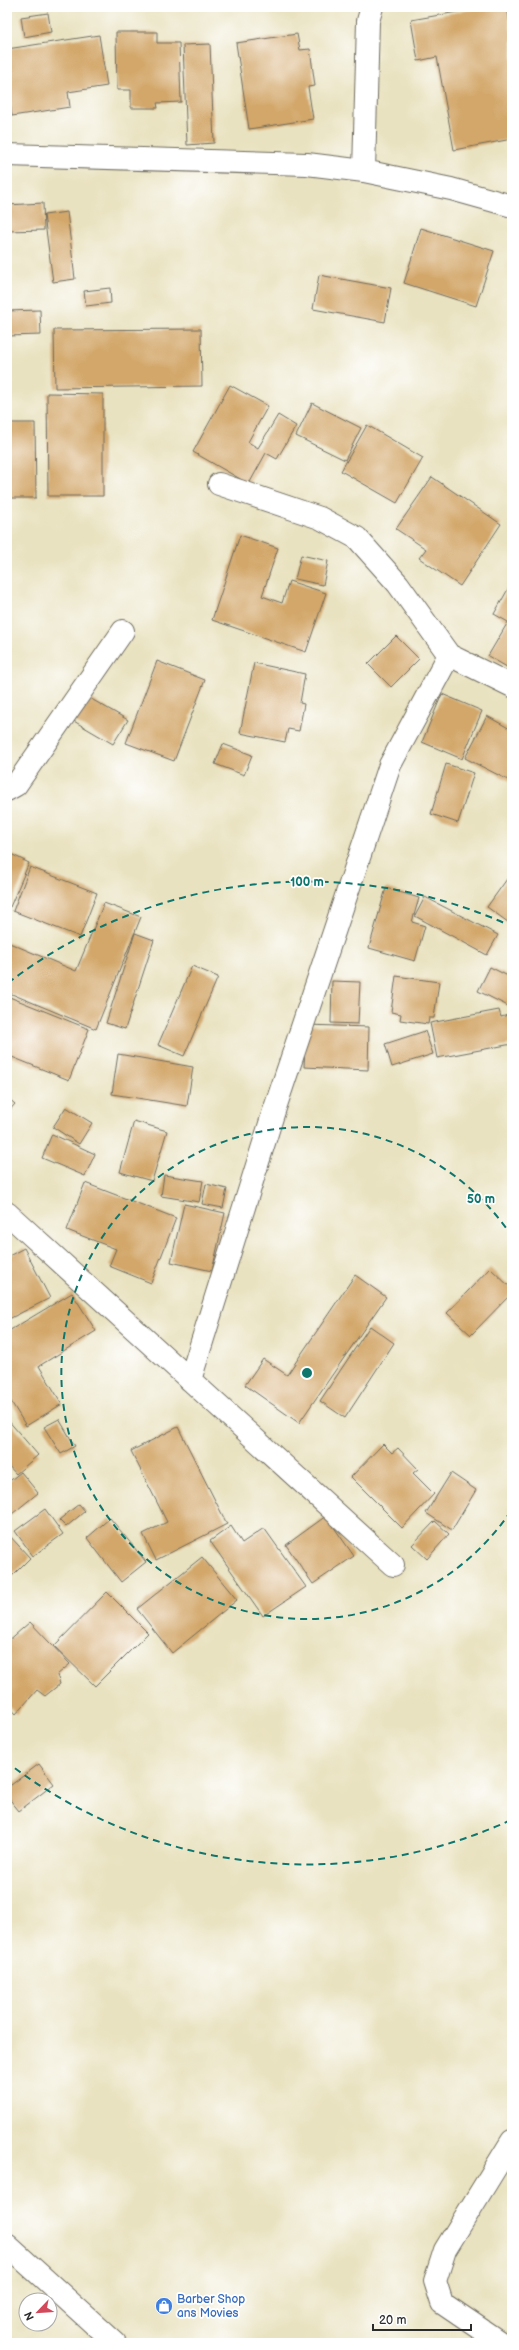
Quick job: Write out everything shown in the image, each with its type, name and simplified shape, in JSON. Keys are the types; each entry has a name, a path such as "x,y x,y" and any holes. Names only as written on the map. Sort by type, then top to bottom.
{"street":[{"path":"364,171 368,21 372,7"},
{"path":"7,155 308,164 364,171 451,189 512,206"},
{"path":"219,484 320,518 357,538 398,584 449,655 512,686"},
{"path":"7,790 16,784 123,631"},
{"path":"190,1380 273,1114 390,765 449,655"},
{"path":"7,1214 393,1565"},
{"path":"501,2343 442,2303 435,2281 445,2250 512,2141"},
{"path":"7,2246 115,2343"}],"building":[{"path":"486,7 507,7 512,36 512,139 454,150 437,57 418,61 411,20"},
{"path":"48,13 51,32 24,37 21,17"},
{"path":"116,32 157,32 157,43 179,43 181,102 157,103 158,108 131,108 131,90 117,90"},
{"path":"297,34 300,50 310,49 315,86 308,87 313,119 249,129 236,43"},
{"path":"99,35 107,86 68,92 70,107 12,116 7,82 7,49"},
{"path":"210,44 214,143 187,145 183,45"},
{"path":"43,203 44,230 7,231 7,205"},
{"path":"67,212 75,279 53,282 44,215"},
{"path":"421,228 494,251 476,306 404,283"},
{"path":"319,275 391,288 385,322 313,309"},
{"path":"110,288 111,303 86,306 84,291"},
{"path":"40,310 41,335 7,336 7,311"},
{"path":"201,329 202,386 55,388 54,330"},
{"path":"230,385 268,406 248,442 258,448 278,415 296,426 277,459 266,453 249,484 193,452"},
{"path":"47,393 103,394 103,496 48,496"},
{"path":"312,403 361,428 345,460 296,436"},
{"path":"7,423 35,423 36,498 7,498"},
{"path":"367,425 423,458 397,503 341,471"},
{"path":"432,477 501,524 460,586 419,558 426,549 396,529"},
{"path":"240,535 278,548 262,596 282,603 289,581 326,593 306,652 212,620"},
{"path":"301,555 328,561 323,585 295,579"},
{"path":"512,582 512,670 488,656 508,622 494,614"},
{"path":"396,636 419,659 391,687 368,664"},
{"path":"157,661 205,680 174,761 126,743"},
{"path":"254,663 305,674 300,703 304,704 299,731 288,729 285,742 240,733"},
{"path":"442,694 482,711 462,759 422,742"},
{"path":"86,696 128,720 113,744 72,720"},
{"path":"487,716 512,730 512,782 465,758"},
{"path":"223,744 252,755 244,775 215,764"},
{"path":"446,764 474,773 458,823 431,814"},
{"path":"7,852 29,863 10,907 7,906"},
{"path":"30,867 97,893 80,937 13,911"},
{"path":"512,872 512,925 487,907"},
{"path":"386,888 419,898 412,922 425,926 415,961 369,948"},
{"path":"425,897 498,935 487,955 415,916"},
{"path":"104,903 141,917 96,1029 7,992 7,942 76,971"},
{"path":"135,933 154,940 125,1029 106,1023"},
{"path":"192,966 218,977 184,1056 158,1045"},
{"path":"490,967 512,978 512,1008 478,991"},
{"path":"396,976 439,982 434,1018 429,1018 428,1024 400,1020 401,1014 391,1012"},
{"path":"332,981 360,982 358,1024 331,1023"},
{"path":"7,996 89,1029 69,1080 7,1055"},
{"path":"499,1010 501,1017 512,1014 512,1044 437,1058 430,1023"},
{"path":"306,1025 369,1027 368,1070 304,1067"},
{"path":"425,1031 433,1054 392,1067 385,1044"},
{"path":"118,1054 193,1067 187,1106 112,1094"},
{"path":"7,1097 15,1104 7,1113"},
{"path":"66,1107 92,1123 79,1144 53,1127"},
{"path":"134,1121 167,1131 152,1181 120,1172"},
{"path":"52,1134 95,1154 85,1176 42,1158"},
{"path":"164,1175 203,1181 199,1202 161,1196"},
{"path":"85,1183 176,1218 151,1283 109,1266 116,1249 67,1230"},
{"path":"206,1184 227,1189 223,1208 202,1204"},
{"path":"184,1204 225,1213 212,1271 171,1262"},
{"path":"24,1248 50,1298 7,1320 7,1257"},
{"path":"490,1268 512,1289 512,1293 471,1335 447,1313"},
{"path":"355,1275 386,1297 299,1423 245,1385 263,1359 287,1375"},
{"path":"72,1293 96,1331 39,1366 62,1404 26,1426 7,1395 7,1332"},
{"path":"370,1326 394,1343 345,1418 320,1401"},
{"path":"7,1419 38,1455 16,1474 7,1464"},
{"path":"59,1419 75,1446 61,1454 44,1427"},
{"path":"178,1427 227,1524 156,1560 143,1534 167,1522 131,1451"},
{"path":"383,1444 392,1453 398,1448 418,1469 413,1473 434,1494 402,1528 351,1477"},
{"path":"21,1472 38,1493 7,1518 7,1483"},
{"path":"451,1473 476,1490 452,1530 426,1513"},
{"path":"79,1504 85,1511 66,1527 59,1520"},
{"path":"45,1509 63,1534 33,1556 15,1531"},
{"path":"326,1516 354,1556 313,1584 286,1545"},
{"path":"110,1518 146,1562 121,1582 87,1538"},
{"path":"435,1521 449,1534 427,1559 412,1545"},
{"path":"231,1526 242,1543 264,1528 306,1587 263,1616 210,1541"},
{"path":"8,1534 30,1558 7,1581 7,1535"},
{"path":"202,1557 237,1600 172,1653 137,1609"},
{"path":"107,1592 148,1633 95,1686 54,1646"},
{"path":"30,1622 70,1664 57,1675 60,1684 45,1696 37,1690 16,1714 7,1704 7,1642"},
{"path":"39,1764 54,1784 19,1811 7,1796 7,1788"}],"place":[{"name":"Barber Shop ans Movies","path":"164,2306"}]}
